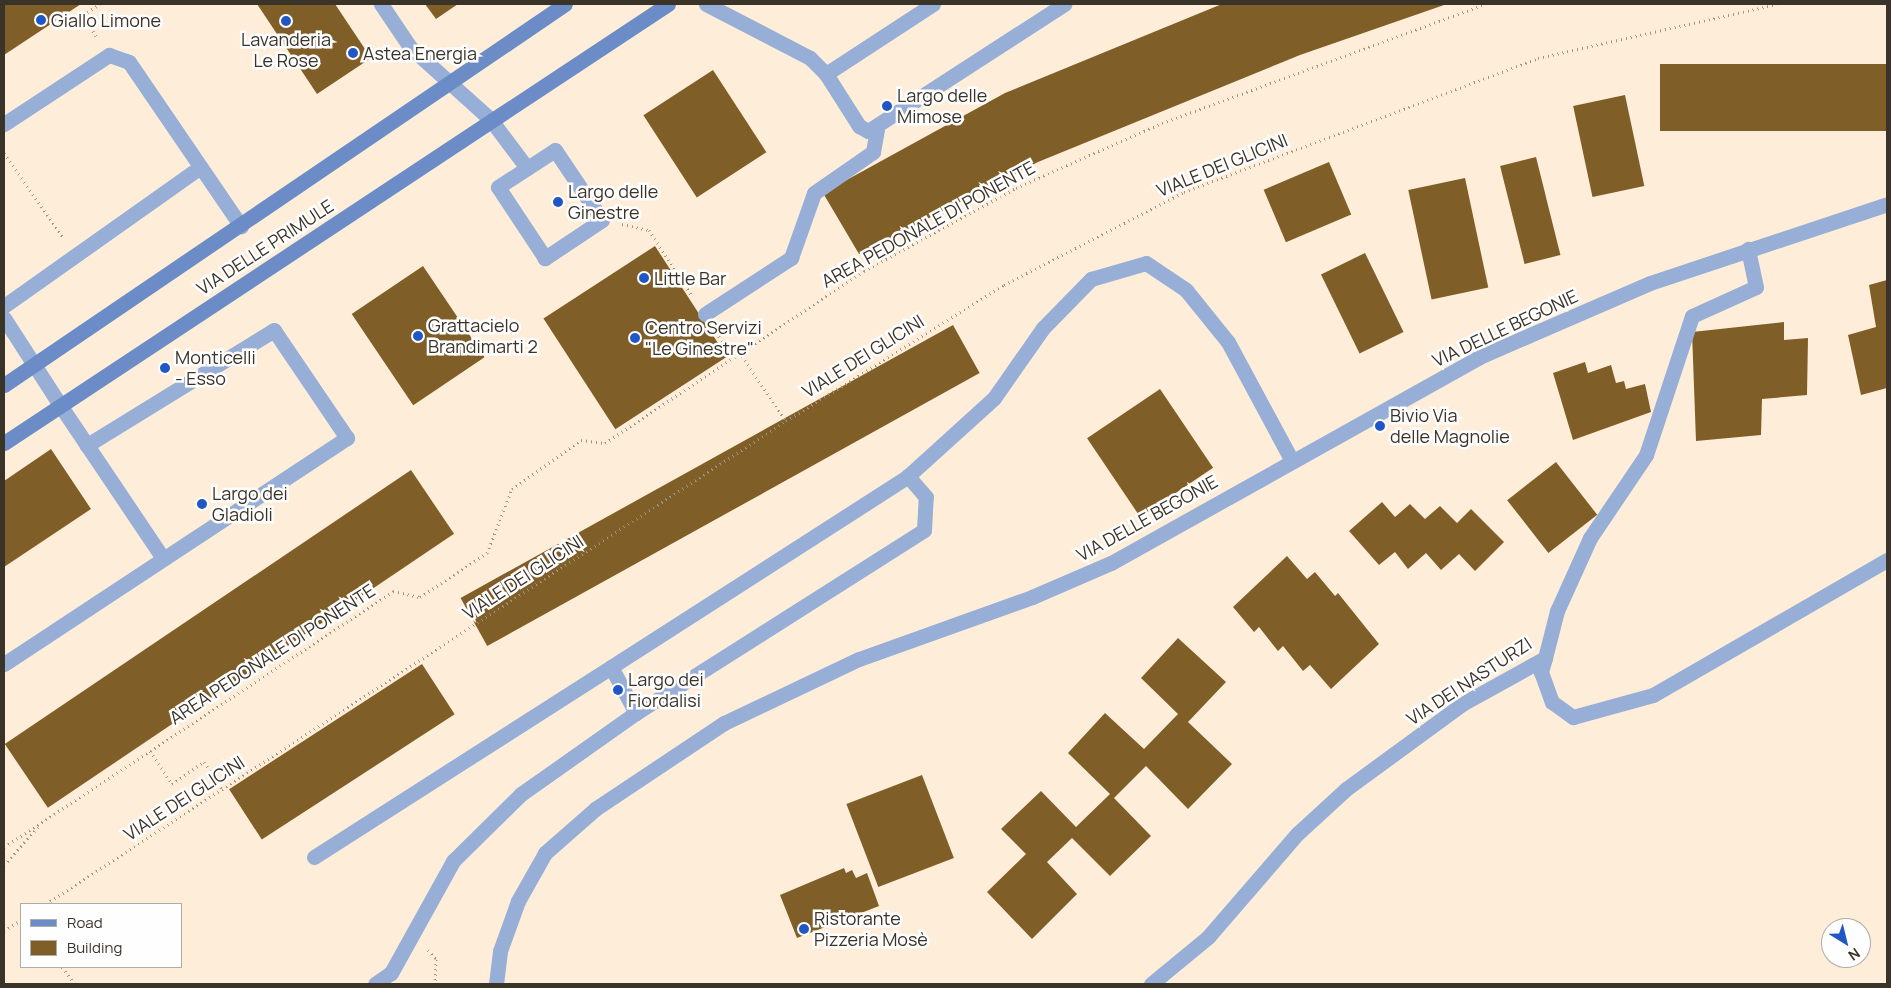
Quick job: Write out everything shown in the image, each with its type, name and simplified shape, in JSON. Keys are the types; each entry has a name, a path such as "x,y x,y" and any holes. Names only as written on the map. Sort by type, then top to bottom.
{"main road":[{"name":"VIA DELLE PRIMULE","path":"4,385 241,226 565,4"},
{"name":"VIA DELLE PRIMULE","path":"4,443 668,4"}],"street":[{"path":"382,4 410,47 491,120 527,168"},
{"path":"706,4 810,58 826,74 859,126 868,131 877,129 1064,4"},
{"path":"826,74 933,4"},
{"path":"4,124 109,55 129,62 241,226"},
{"path":"705,314 791,258 814,192 873,152 877,129"},
{"path":"555,150 602,220 545,258 498,187 527,168 555,150"},
{"path":"4,306 200,167"},
{"name":"VIA DELLE BEGONIE","path":"496,984 500,951 512,918 545,853 594,809 724,723 859,659 1032,597 1111,563 1291,459 1479,357 1650,283 1887,204"},
{"name":"VIA DEI NASTURZI","path":"1151,984 1208,937 1297,834 1346,789 1462,704 1545,658 1557,611 1590,538 1646,455 1692,316 1756,286 1748,249"},
{"path":"314,857 908,476 994,398 1043,328 1091,279 1146,263 1186,290 1228,342 1291,459"},
{"path":"4,318 162,558"},
{"path":"4,664 162,558 347,438 274,330 87,445"},
{"path":"376,984 391,973 453,861 521,794 636,714 924,530 926,497 908,476"},
{"path":"1545,658 1541,672 1552,702 1573,717 1654,695 1887,560"},
{"path":"611,667 636,714"}],"path":[{"path":"100,4 83,15 109,55"},
{"name":"AREA PEDONALE DI PONENTE","path":"4,847 393,591 420,597 487,553 512,489 581,440 605,443 739,352 864,271 1016,188 1162,122 1486,4"},
{"name":"VIALE DEI GLICINI","path":"48,903 786,421 1004,284 1184,192 1538,58 1777,4"},
{"path":"739,352 786,421"},
{"path":"150,751 172,784 204,762 223,790"},
{"path":"4,865 44,821"},
{"path":"4,931 20,921"},
{"path":"412,933 436,959 435,984"},
{"path":"63,968 75,984"}],"building":[{"path":"4,4 81,4 4,55"},
{"path":"257,4 335,4 371,58 317,94"},
{"path":"425,4 458,4 436,19"},
{"path":"1222,4 1447,4 1300,55 1038,162 859,254 823,193 1005,93"},
{"path":"1660,64 1887,64 1887,131 1660,131"},
{"path":"713,70 766,152 697,197 643,115"},
{"path":"1625,95 1644,186 1592,197 1573,106"},
{"path":"1536,157 1560,255 1525,264 1500,166"},
{"path":"1329,162 1351,214 1286,242 1264,190"},
{"path":"1465,178 1488,288 1432,300 1408,190"},
{"name":"Centro Servizi \"Le Ginestre\"","path":"655,246 727,357 615,429 543,318"},
{"path":"1365,253 1404,332 1360,354 1321,274"},
{"name":"Grattacielo Brandimarti 2","path":"423,266 485,357 413,405 352,314"},
{"path":"1887,280 1887,388 1861,395 1848,335 1876,327 1869,285"},
{"path":"1784,322 1784,340 1808,338 1807,395 1762,399 1761,435 1696,441 1692,332"},
{"path":"953,325 980,373 487,646 461,598"},
{"path":"1585,362 1588,373 1611,365 1616,383 1624,381 1626,389 1645,384 1651,412 1573,440 1553,373"},
{"path":"1160,389 1213,468 1140,517 1087,438"},
{"path":"51,449 91,509 4,567 4,481"},
{"path":"1556,462 1597,515 1548,553 1507,500"},
{"path":"411,470 454,534 48,808 5,744"},
{"path":"1382,502 1395,517 1410,504 1425,519 1440,506 1457,523 1471,509 1504,542 1475,571 1459,554 1441,570 1426,553 1408,569 1395,552 1379,565 1349,531"},
{"path":"1287,556 1307,579 1315,572 1335,596 1338,593 1379,644 1331,689 1310,665 1303,671 1283,646 1278,651 1259,627 1254,632 1233,607"},
{"path":"1178,638 1226,682 1188,722 1232,764 1188,809 1146,766 1114,798 1151,836 1110,876 1072,838 1047,862 1077,894 1032,939 987,892 1026,854 1001,829 1041,791 1076,827 1110,794 1068,753 1105,713 1144,749 1178,714 1141,678"},
{"path":"422,664 455,714 262,840 229,789"},
{"path":"922,775 954,858 878,887 846,804"},
{"path":"844,868 846,873 852,870 856,878 867,873 879,906 797,938 780,895"}],"place":[{"name":"Giallo Limone","path":"41,20"},
{"name":"Lavanderia Le Rose","path":"286,21"},
{"name":"Astea Energia","path":"353,53"},
{"name":"Largo delle Mimose","path":"887,106"},
{"name":"Largo delle Ginestre","path":"558,202"},
{"name":"Little Bar","path":"644,278"},
{"name":"Grattacielo Brandimarti 2","path":"418,336"},
{"name":"Centro Servizi \"Le Ginestre\"","path":"635,338"},
{"name":"Monticelli - Esso","path":"165,368"},
{"name":"Bivio Via delle Magnolie","path":"1380,426"},
{"name":"Largo dei Gladioli","path":"202,504"},
{"name":"Largo dei Fiordalisi","path":"618,690"},
{"name":"Ristorante Pizzeria Mosè","path":"804,929"}]}
